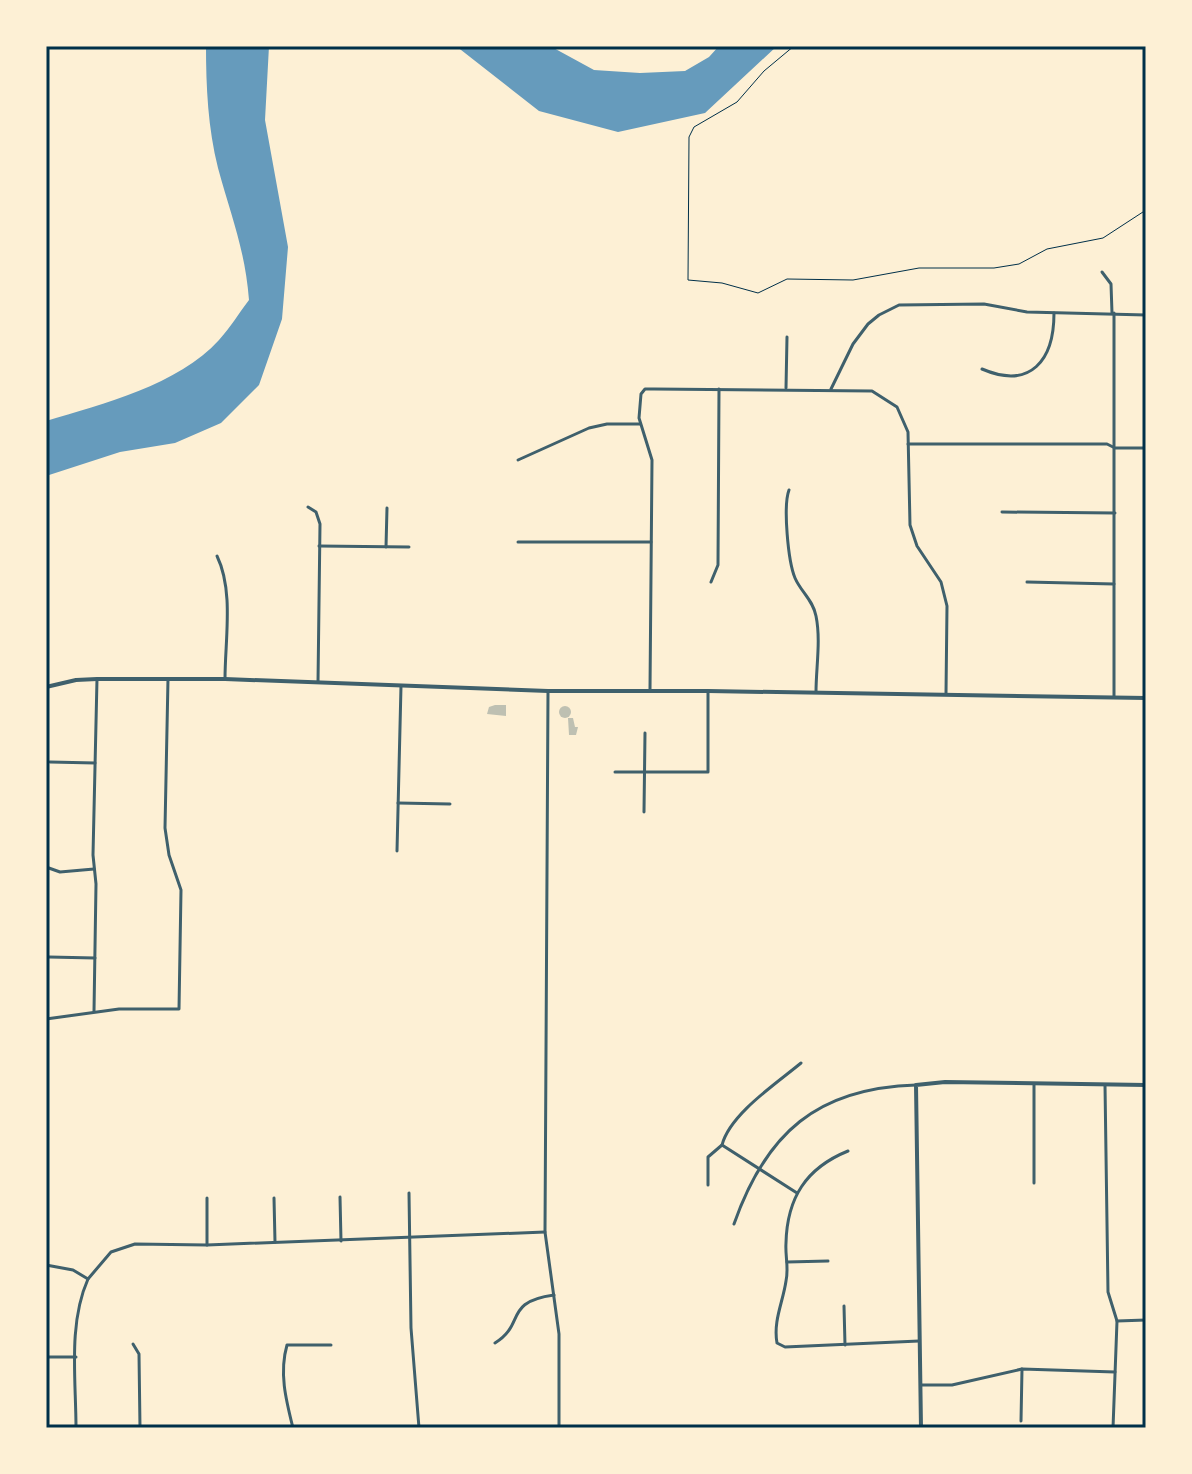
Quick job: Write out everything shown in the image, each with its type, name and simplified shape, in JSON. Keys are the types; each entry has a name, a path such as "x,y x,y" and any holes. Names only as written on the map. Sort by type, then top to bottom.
{"street":[{"path":"1102,272 1111,284 1113,313 1114,697"},
{"path":"831,389 853,344 868,324 899,305 984,304 1027,312 1146,315"},
{"path":"982,369 1014,377 1035,367 1049,350 1054,313"},
{"path":"786,388 787,337"},
{"path":"650,691 652,460 640,424 641,394 645,389 786,388 872,391 897,407 905,422 910,525 917,546 941,582 947,606 946,693"},
{"path":"711,582 718,565 719,389"},
{"path":"518,460 589,428 607,424 640,424"},
{"path":"908,444 1107,444 1115,448 1146,448"},
{"path":"789,490 787,519 794,576 810,599 817,621 816,692"},
{"path":"308,507 316,512 320,524 318,682"},
{"path":"386,547 387,508"},
{"path":"1002,512 1115,513"},
{"path":"518,542 651,542"},
{"path":"319,546 409,547"},
{"path":"217,556 226,585 225,679"},
{"path":"1027,582 1114,584"},
{"path":"46,687 97,679 225,679 548,691 946,693 1146,698"},
{"path":"94,1012 97,679"},
{"path":"46,1019 119,1009 179,1009 181,890 169,855 165,828 168,679"},
{"path":"397,851 401,686"},
{"path":"548,691 545,1232 559,1334 559,1428"},
{"path":"615,772 708,772 708,691"},
{"path":"644,812 645,733"},
{"path":"50,762 95,763"},
{"path":"398,803 450,804"},
{"path":"46,867 60,872 94,869"},
{"path":"49,957 95,958"},
{"path":"708,1185 708,1157 722,1145 727,1132 741,1114 801,1063"},
{"path":"734,1224 746,1192 778,1141 805,1118 835,1100 867,1090 945,1082 1146,1085"},
{"path":"1034,1084 1034,1183"},
{"path":"916,1085 921,1428"},
{"path":"1105,1085 1108,1292 1117,1321 1113,1428"},
{"path":"722,1145 797,1193"},
{"path":"848,1151 826,1160 797,1193 787,1221 787,1281 775,1333 777,1343 785,1347 920,1341"},
{"path":"409,1193 411,1328 419,1428"},
{"path":"340,1197 341,1241"},
{"path":"207,1198 207,1245"},
{"path":"274,1198 275,1242"},
{"path":"76,1428 76,1322 80,1297 99,1263 120,1247 135,1244 207,1245 545,1232"},
{"path":"787,1262 828,1261"},
{"path":"46,1265 73,1270 88,1279"},
{"path":"495,1343 505,1336 520,1308 527,1302 554,1295"},
{"path":"844,1306 845,1345"},
{"path":"1117,1321 1146,1320"},
{"path":"133,1344 139,1354 140,1428"},
{"path":"293,1428 285,1396 283,1360 287,1345 331,1345"},
{"path":"46,1357 76,1357"},
{"path":"921,1385 952,1385 1022,1369 1115,1372"},
{"path":"1021,1421 1022,1369"}],"path":[{"path":"794,46 764,71 737,102 694,127 689,137 688,280 722,283 758,293 787,279 853,280 919,268 1013,265 1032,259 1047,249 1103,238 1146,210"}],"water":[{"path":"206,46 269,46 265,120 288,247 282,319 259,385 221,423 175,443 120,452 46,476 46,421 138,391 183,369 219,340 249,300 241,248 212,138"},
{"path":"456,46 550,46 594,70 640,73 685,71 709,57 719,46 777,46 705,113 618,132 539,111"}],"building":[{"path":"506,705 506,716 487,714 489,707"},
{"path":"560,707 570,707 570,717 560,717"},
{"path":"568,718 573,718 575,727 578,727 576,735 569,735"}]}
